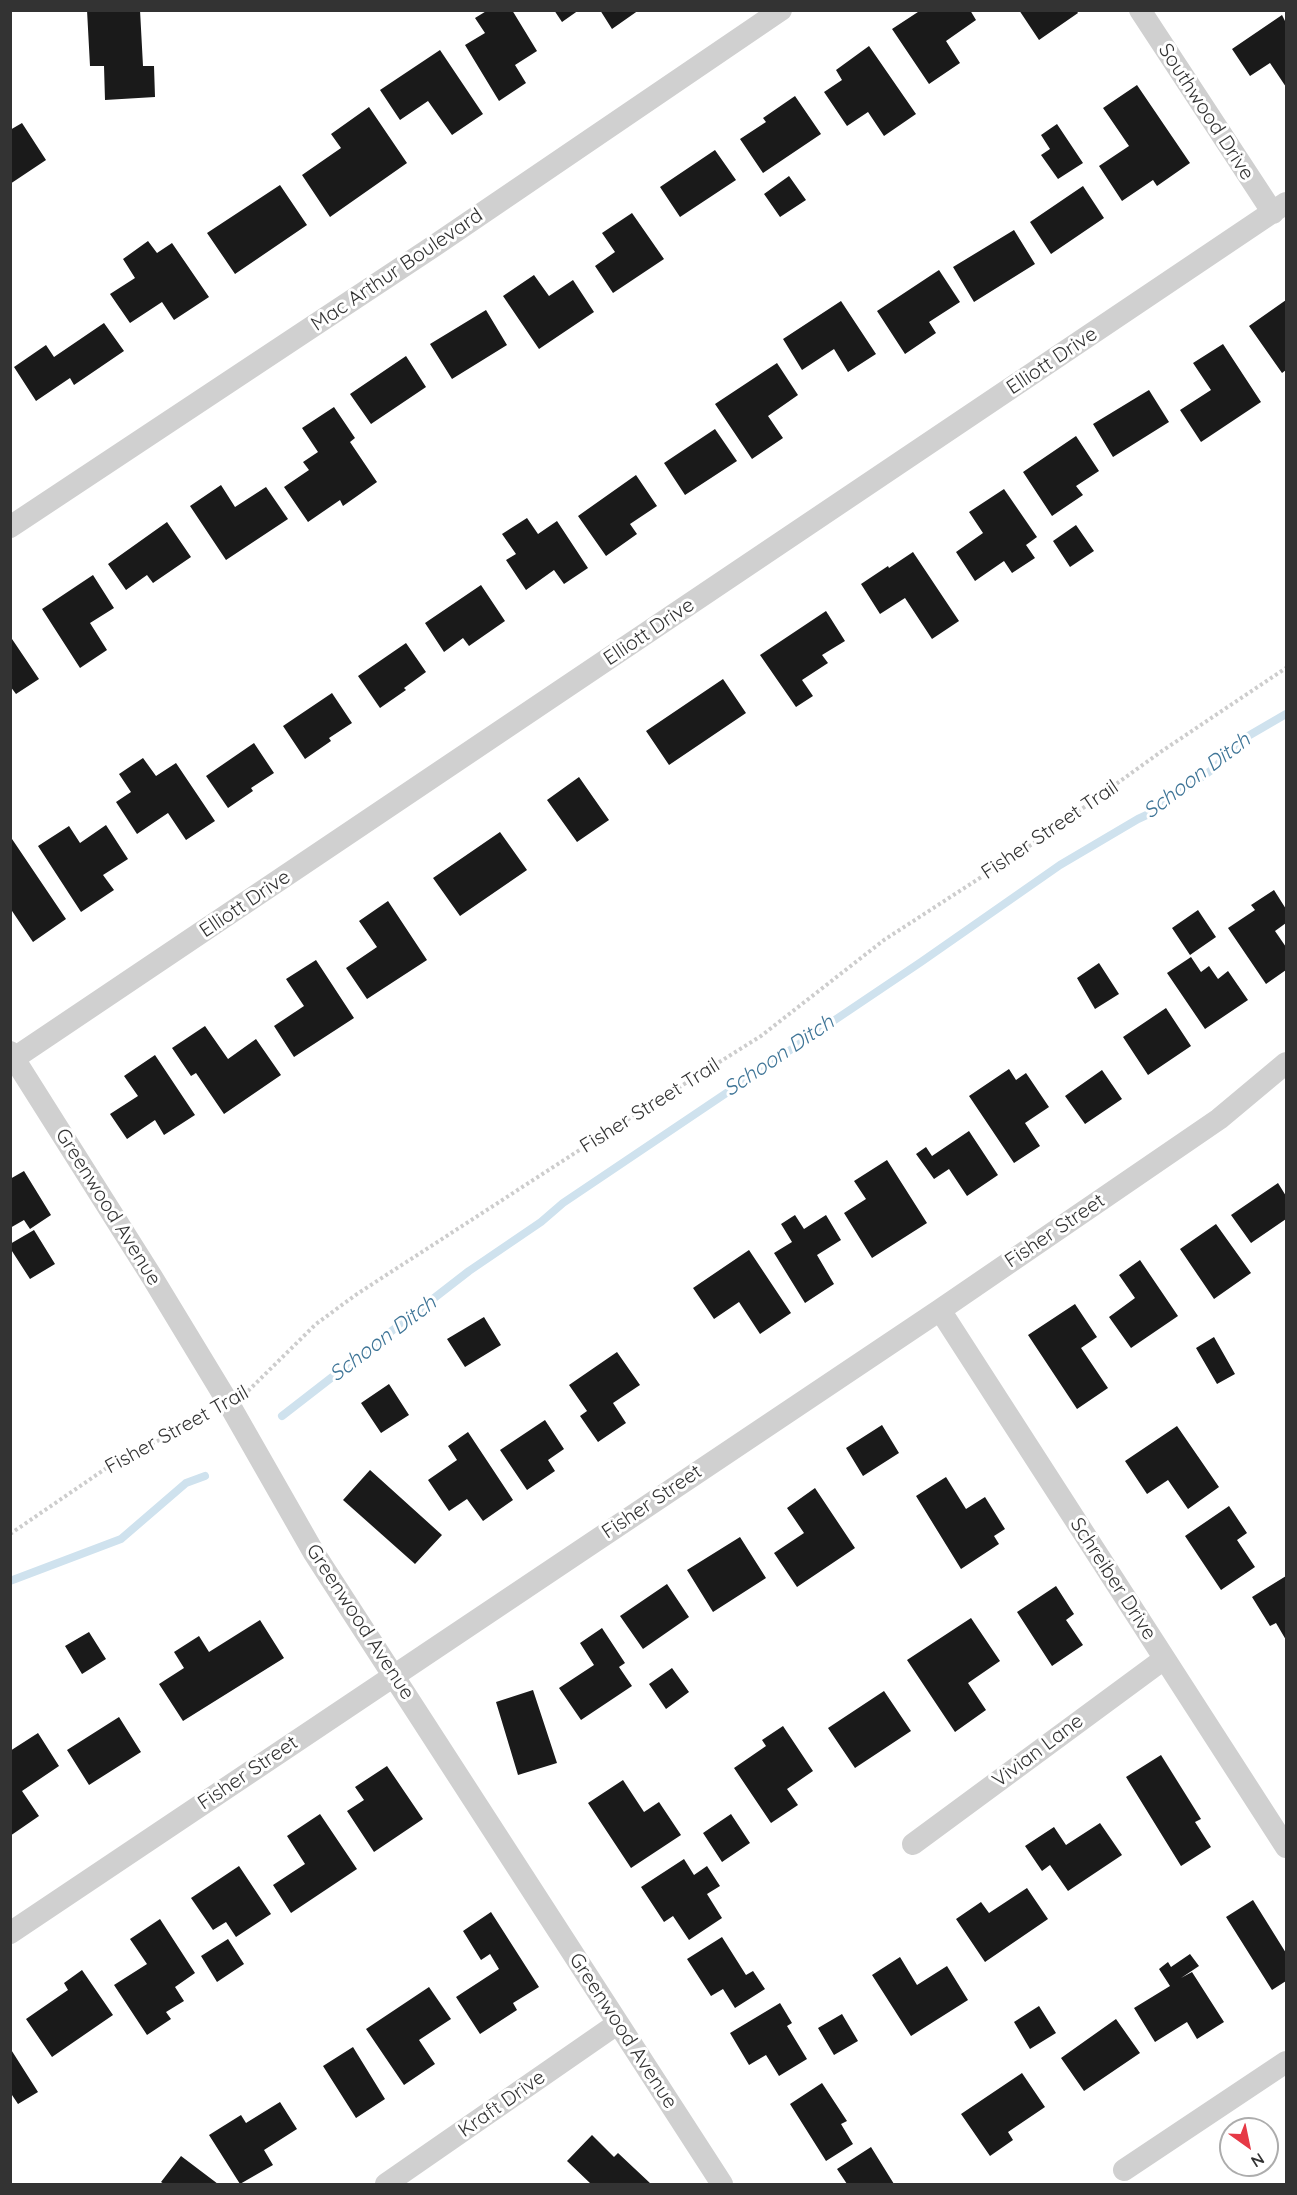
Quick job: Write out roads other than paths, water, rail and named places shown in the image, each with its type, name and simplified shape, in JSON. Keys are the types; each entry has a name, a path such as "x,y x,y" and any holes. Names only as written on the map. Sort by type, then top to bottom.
{"street":[{"name":"Mac Arthur Boulevard","path":"10,527 444,240 781,10"},
{"name":"Southwood Drive","path":"1140,10 1280,208"},
{"name":"Elliott Drive","path":"12,1057 1280,208"},
{"name":"Greenwood Avenue","path":"12,1057 153,1276 314,1553 722,2184"},
{"name":"Fisher Street","path":"10,1933 940,1310 1219,1119 1287,1063"},
{"name":"Schreiber Drive","path":"940,1310 1287,1847"},
{"name":"Vivian Lane","path":"913,1844 1164,1659"},
{"name":"Kraft Drive","path":"386,2184 617,2024"},
{"path":"1124,2170 1287,2062"}],"waterway":[{"name":"Schoon Ditch","path":"282,1416 469,1271 541,1222 563,1203 921,962 1060,865 1151,813 1213,769 1243,739 1286,714"},
{"name":"Schoon Ditch","path":"10,1581 121,1539 186,1483 205,1476"}]}
